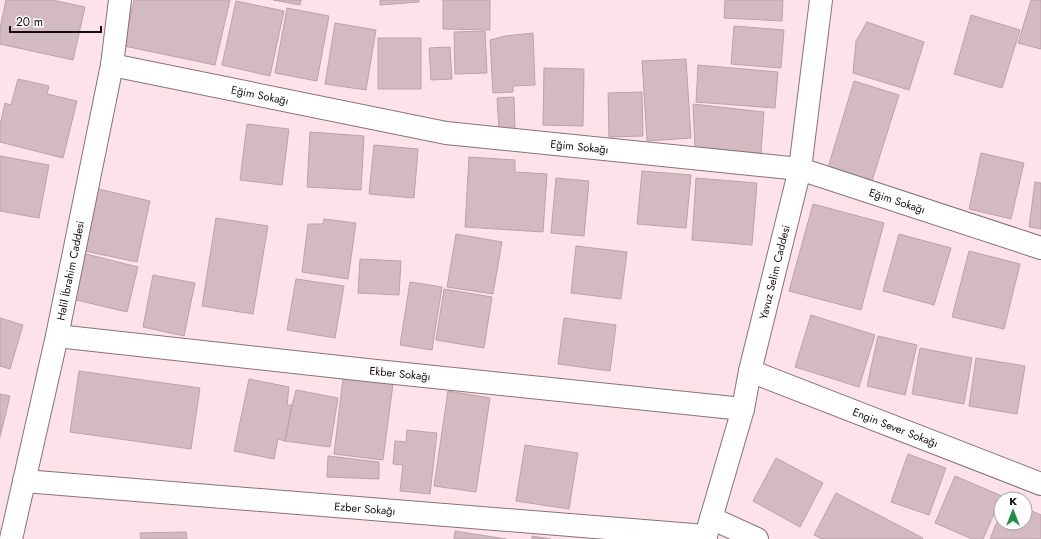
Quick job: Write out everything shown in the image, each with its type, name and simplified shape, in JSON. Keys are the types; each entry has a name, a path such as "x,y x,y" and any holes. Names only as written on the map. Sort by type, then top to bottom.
{"street":[{"name":"Halil İbrahim Caddesi","path":"11,539 57,336 112,66 120,0"},
{"name":"Yavuz Selim Caddesi","path":"707,531 743,409 750,371 800,169 821,0"},
{"name":"Eğim Sokağı","path":"112,66 446,133 800,169 1041,248"},
{"name":"Ekber Sokağı","path":"57,336 743,409"},
{"name":"Engin Sever Sokağı","path":"750,371 1041,484"},
{"name":"Ezber Sokağı","path":"24,481 707,531 757,539"}],"building":[{"path":"6,0 52,0 85,7 73,60 0,44 0,28"},
{"path":"134,0 230,0 215,65 124,46"},
{"path":"273,0 301,0 300,5"},
{"path":"380,0 419,0 419,2 380,5"},
{"path":"443,0 490,0 490,30 443,29"},
{"path":"725,0 783,0 782,21 724,18"},
{"path":"1031,0 1041,0 1041,49 1018,43"},
{"path":"236,1 284,11 270,76 222,65"},
{"path":"287,8 329,16 317,81 275,73"},
{"path":"971,15 1020,30 1002,88 954,74"},
{"path":"867,22 924,42 909,90 853,73 856,41"},
{"path":"335,23 376,30 366,90 325,84"},
{"path":"734,26 784,30 781,68 731,64"},
{"path":"485,31 487,73 455,74 454,32"},
{"path":"533,33 535,85 513,86 513,92 493,93 490,40 505,36"},
{"path":"378,38 421,38 421,89 378,89"},
{"path":"450,47 452,79 431,80 429,48"},
{"path":"686,59 691,138 647,141 642,61"},
{"path":"698,65 778,72 775,108 696,102"},
{"path":"544,68 584,69 583,126 543,125"},
{"path":"18,79 49,86 47,94 77,101 63,158 0,142 0,125 5,103 11,105"},
{"path":"854,81 899,95 871,184 827,171"},
{"path":"642,92 643,136 609,137 608,93"},
{"path":"514,97 515,129 499,130 497,98"},
{"path":"693,104 764,112 761,153 695,148"},
{"path":"247,124 289,129 282,185 240,180"},
{"path":"310,132 364,136 361,190 307,187"},
{"path":"374,145 418,149 414,198 369,194"},
{"path":"981,153 1024,163 1011,219 969,209"},
{"path":"0,156 49,165 39,218 0,211"},
{"path":"469,157 515,160 515,172 547,174 543,232 465,227"},
{"path":"642,171 691,175 686,228 637,224"},
{"path":"556,178 589,181 584,236 551,233"},
{"path":"696,178 757,183 752,245 692,240"},
{"path":"1035,182 1041,183 1041,229 1029,227"},
{"path":"94,188 150,201 137,262 80,250"},
{"path":"813,204 884,223 861,310 789,291"},
{"path":"216,218 268,226 253,314 202,306"},
{"path":"324,219 356,223 348,279 302,272 308,224 323,224"},
{"path":"456,234 502,242 493,294 447,287"},
{"path":"899,234 951,248 934,305 883,291"},
{"path":"576,246 627,252 621,299 571,293"},
{"path":"969,251 1020,264 1004,329 952,317"},
{"path":"78,252 138,267 127,312 68,298"},
{"path":"360,259 401,261 399,295 358,293"},
{"path":"153,275 195,283 184,336 143,327"},
{"path":"296,279 344,286 335,338 287,330"},
{"path":"410,282 442,287 432,350 400,345"},
{"path":"444,289 492,297 484,348 436,340"},
{"path":"811,315 875,335 859,387 795,367"},
{"path":"0,318 23,325 10,369 0,366"},
{"path":"564,318 616,325 610,371 558,364"},
{"path":"878,336 917,345 905,395 867,386"},
{"path":"920,348 972,358 964,404 912,394"},
{"path":"976,358 1025,366 1017,414 969,406"},
{"path":"79,371 200,388 191,449 70,432"},
{"path":"343,378 393,384 383,460 334,454"},
{"path":"249,379 289,387 287,405 292,405 285,441 278,439 274,459 234,451"},
{"path":"296,390 338,398 330,447 285,441"},
{"path":"448,391 490,398 476,492 434,486"},
{"path":"0,394 10,396 0,437"},
{"path":"407,430 437,433 430,494 400,491 403,465 393,464 395,441 406,442"},
{"path":"525,445 578,453 569,509 516,501"},
{"path":"908,454 946,468 929,515 891,502"},
{"path":"328,456 379,462 379,479 327,477"},
{"path":"776,458 823,483 800,527 753,501"},
{"path":"955,476 993,492 993,516 983,539 972,539 935,523"},
{"path":"836,493 923,538 822,539 814,535"},
{"path":"1033,512 1041,515 1040,539 990,539 993,531 1033,531"},
{"path":"455,531 506,539 454,539"},
{"path":"186,532 187,539 141,539 140,533"},
{"path":"532,536 551,539 532,539"}]}
